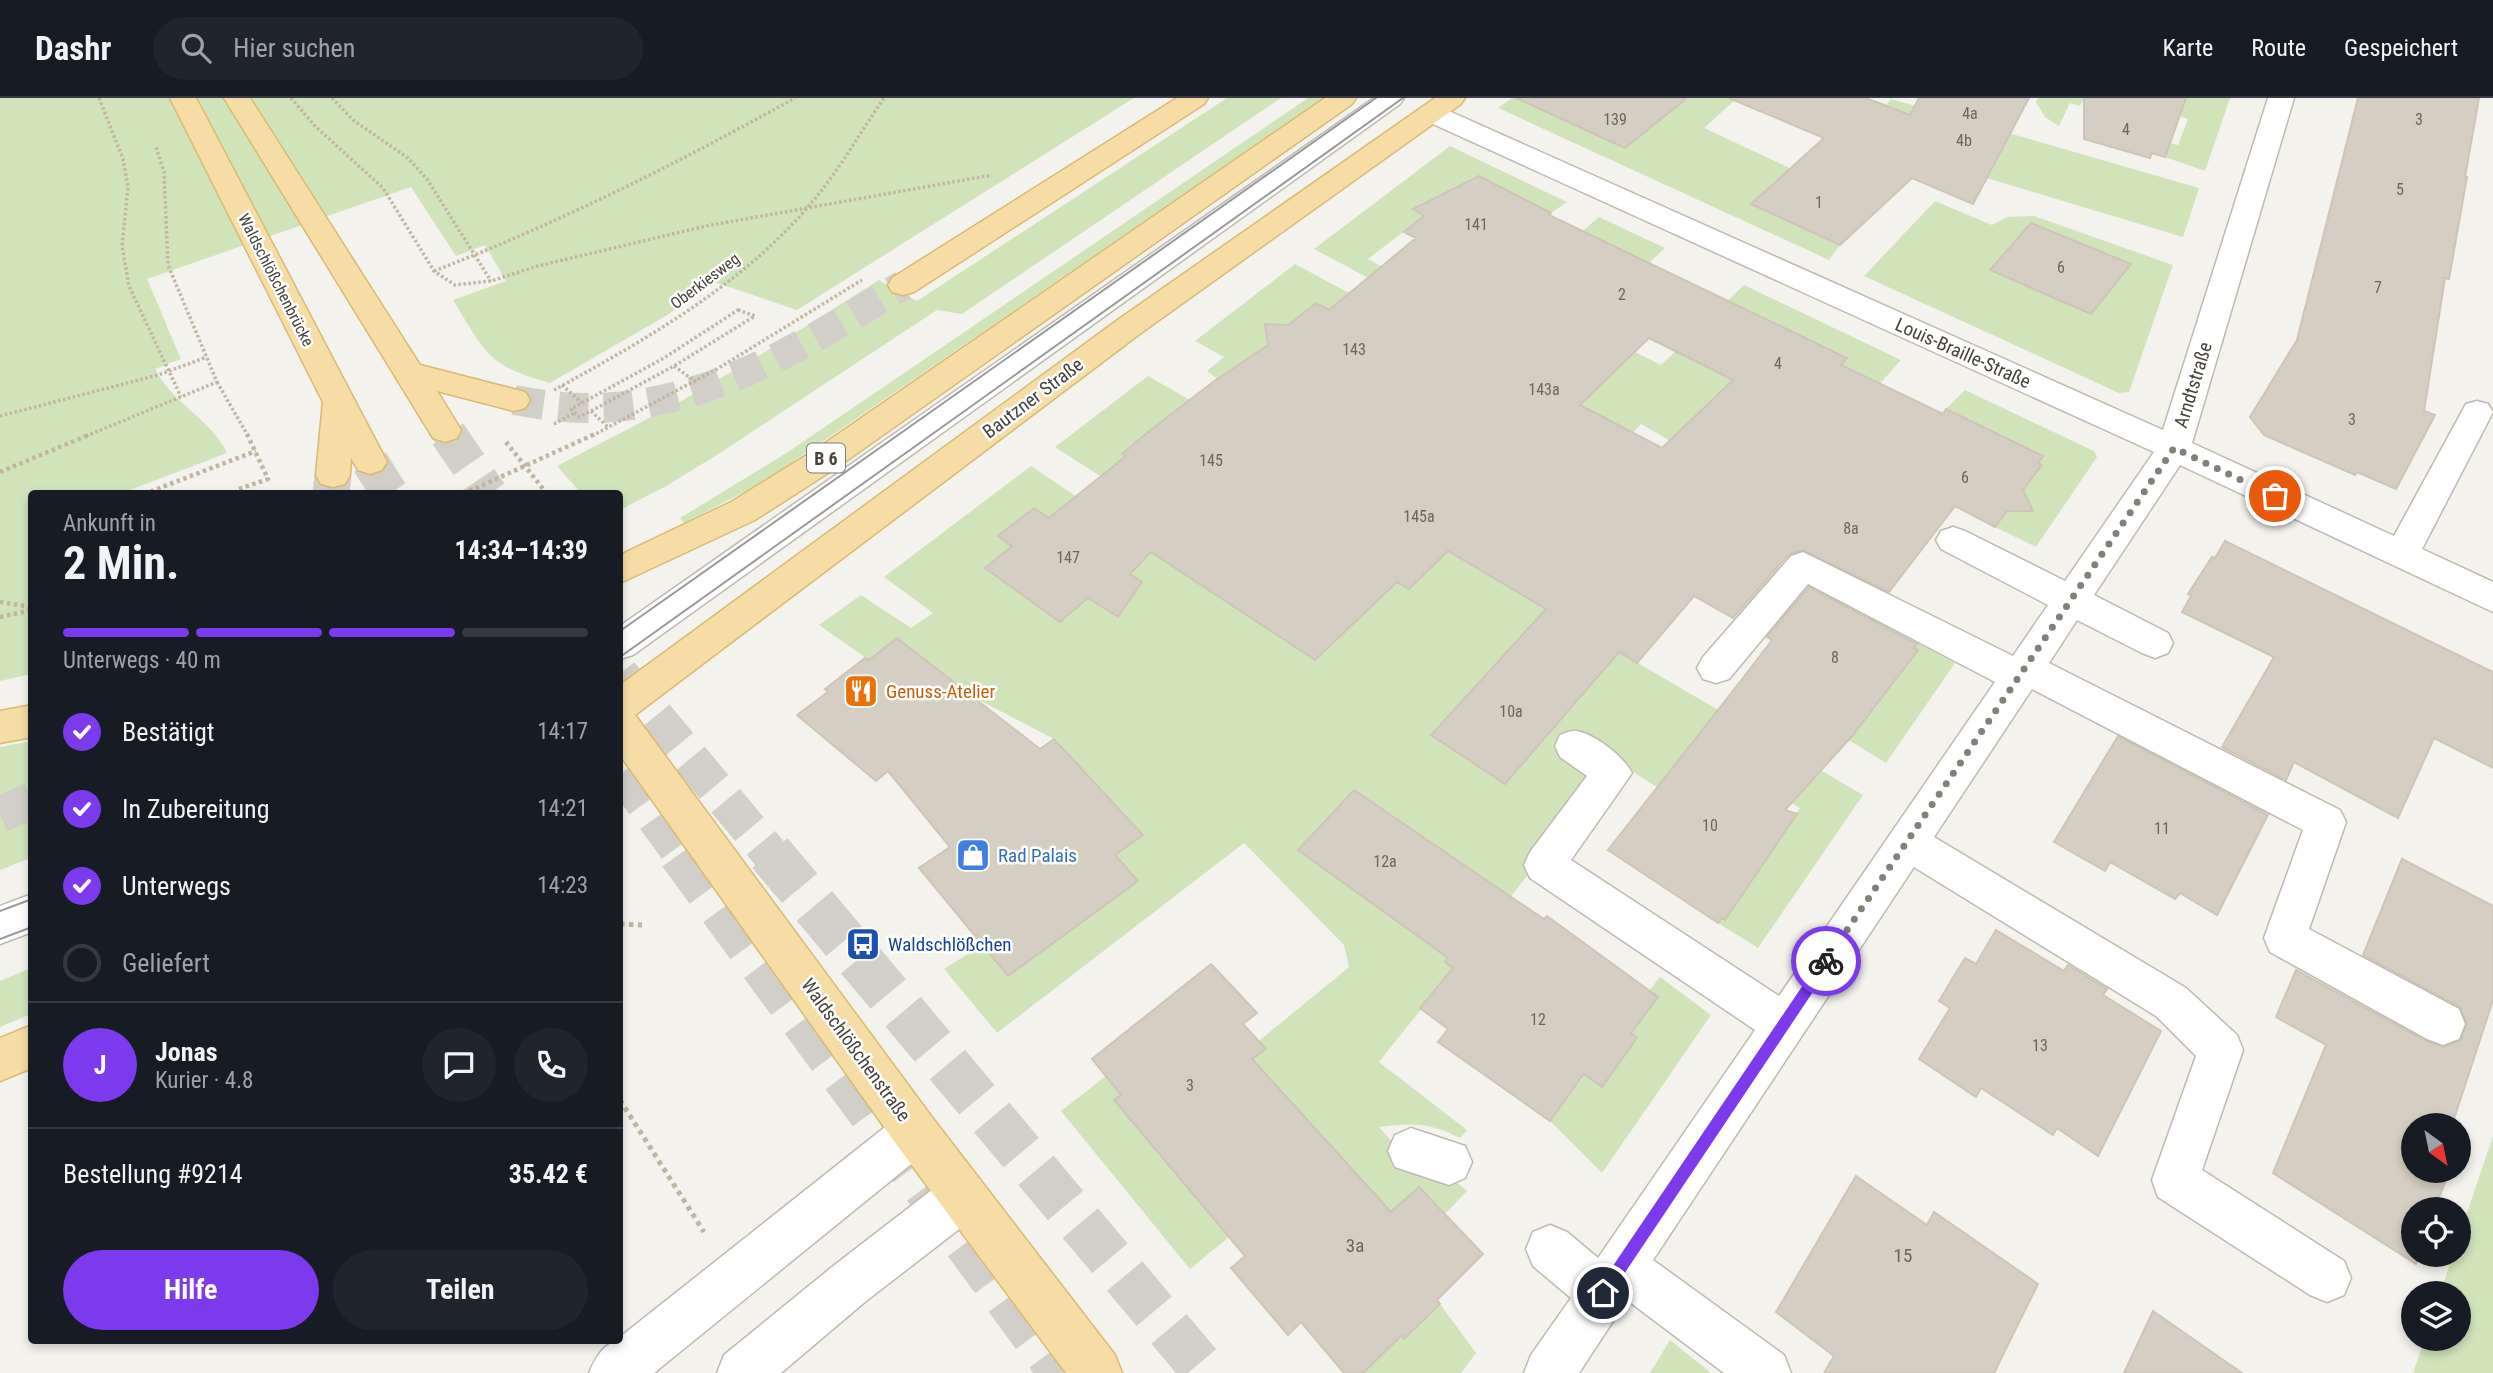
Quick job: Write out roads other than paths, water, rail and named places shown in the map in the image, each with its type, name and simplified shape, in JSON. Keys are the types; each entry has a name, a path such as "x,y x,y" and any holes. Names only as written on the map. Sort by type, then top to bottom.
{"main road":[{"name":"Waldschlößchenbrücke","path":"183,98 370,462"},
{"path":"237,98 445,430"},
{"path":"903,285 1195,98"},
{"name":"B 6","path":"623,569 743,511 827,458 1343,98"},
{"name":"Bautzner Straße","path":"623,703 1130,326 1441,105"},
{"path":"409,373 514,400"},
{"path":"333,475 339,403"},
{"path":"0,727 28,721"},
{"name":"Waldschlößchenstraße","path":"623,729 962,1196 1097,1373"},
{"path":"0,1060 28,1048"}],"street":[{"path":"623,643 1391,98"},
{"name":"Arndtstraße","path":"1549,1373 2174,448 2281,98"},
{"name":"Louis-Braille-Straße","path":"1441,105 2493,598"},
{"path":"2401,555 2477,412"},
{"path":"1953,540 2155,643"},
{"path":"1716,668 1803,565 2022,672 2326,822 2285,938 2443,1024"},
{"path":"1574,746 1612,773 1544,866 1783,1024"},
{"path":"1907,842 2171,1002 2221,1050 2175,1180 2327,1278"},
{"path":"0,925 28,914"},
{"path":"614,1373 915,1132"},
{"path":"742,1373 849,1284 962,1196"},
{"path":"1550,1249 1612,1280 1766,1373"}],"tunnel":[{"path":"514,400 557,407 627,406 711,386 790,351 903,285"},
{"path":"445,430 449,436"},
{"path":"448,434 486,490"},
{"path":"370,462 388,490"},
{"path":"331,490 333,475"},
{"path":"623,678 771,855"},
{"path":"623,779 634,789 682,855"},
{"path":"0,814 28,803"},
{"path":"681,853 1062,1373"},
{"path":"770,853 1206,1373"}],"tram line":[{"path":"623,629 1376,98"},
{"path":"623,655 1403,98"},
{"path":"0,911 28,900"},
{"path":"0,939 28,928"}],"place":[{"name":"Genuss-Atelier","path":"861,691"},
{"name":"Rad Palais","path":"973,855"},
{"name":"Waldschlößchen","path":"863,944"}]}
